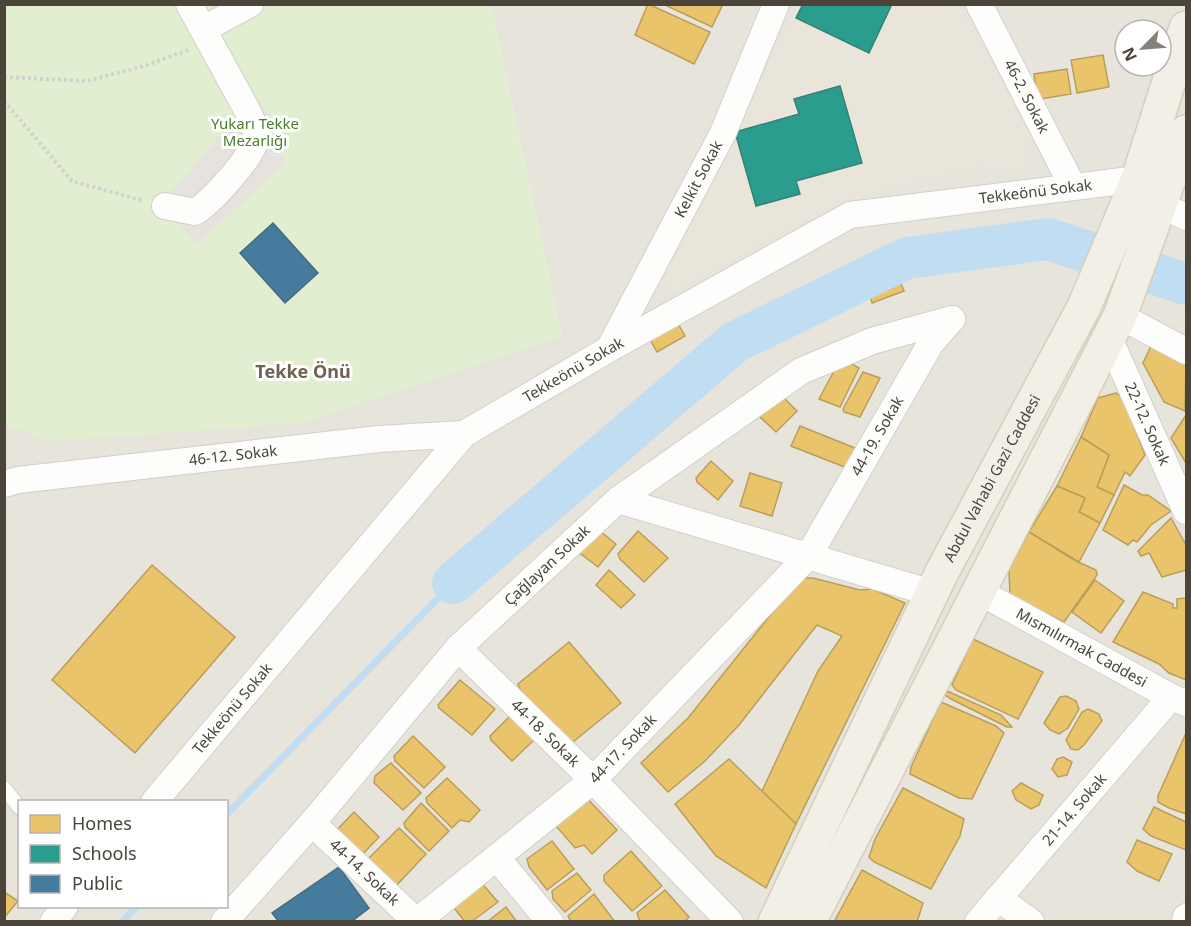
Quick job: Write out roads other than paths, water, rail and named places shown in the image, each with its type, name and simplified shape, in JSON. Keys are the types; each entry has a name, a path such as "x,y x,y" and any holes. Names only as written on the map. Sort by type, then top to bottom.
{"main road":[{"name":"Abdul Vahabi Gazi Caddesi","path":"775,921 932,593 1084,307 1138,179 1186,28"},
{"path":"809,921 1174,211 1186,132"}],"street":[{"path":"165,206 195,212 207,204 239,168 256,140 256,128 248,110 189,4"},
{"path":"207,35 250,4"},
{"name":"Kelkit Sokak","path":"609,349 723,132 776,4"},
{"name":"46-2. Sokak","path":"979,4 1073,187"},
{"name":"Tekkeönü Sokak","path":"155,800 464,434 609,349 850,216 1138,179"},
{"name":"Çağlayan Sokak","path":"224,921 312,823 458,648 618,500 801,371 872,341 952,319"},
{"name":"44-19. Sokak","path":"809,555 932,343 952,319"},
{"path":"1114,327 1186,351"},
{"name":"22-12. Sokak","path":"1114,327 1186,511"},
{"name":"46-12. Sokak","path":"9,479 379,439 464,434"},
{"path":"618,500 932,593"},
{"name":"44-17. Sokak","path":"417,921 593,780 809,555"},
{"name":"Mısmılırmak Caddesi","path":"978,591 1179,700"},
{"name":"44-18. Sokak","path":"458,648 593,780 730,921"},
{"name":"21-14. Sokak","path":"978,921 1179,700"},
{"name":"44-14. Sokak","path":"312,823 417,921"},
{"path":"497,858 550,921"},
{"path":"998,898 1031,921"},
{"path":"53,921 63,908"}],"lane":[{"path":"4,788 18,806"}],"waterway":[{"path":"453,583 735,342 907,258 1048,239 1186,284"},
{"path":"228,813 453,583"},
{"path":"122,922 135,908"}],"district":[{"name":"Tekke Önü","path":"303,372"}],"park label":[{"name":"Yukarı Tekke Mezarlığı","path":"255,132"}]}
